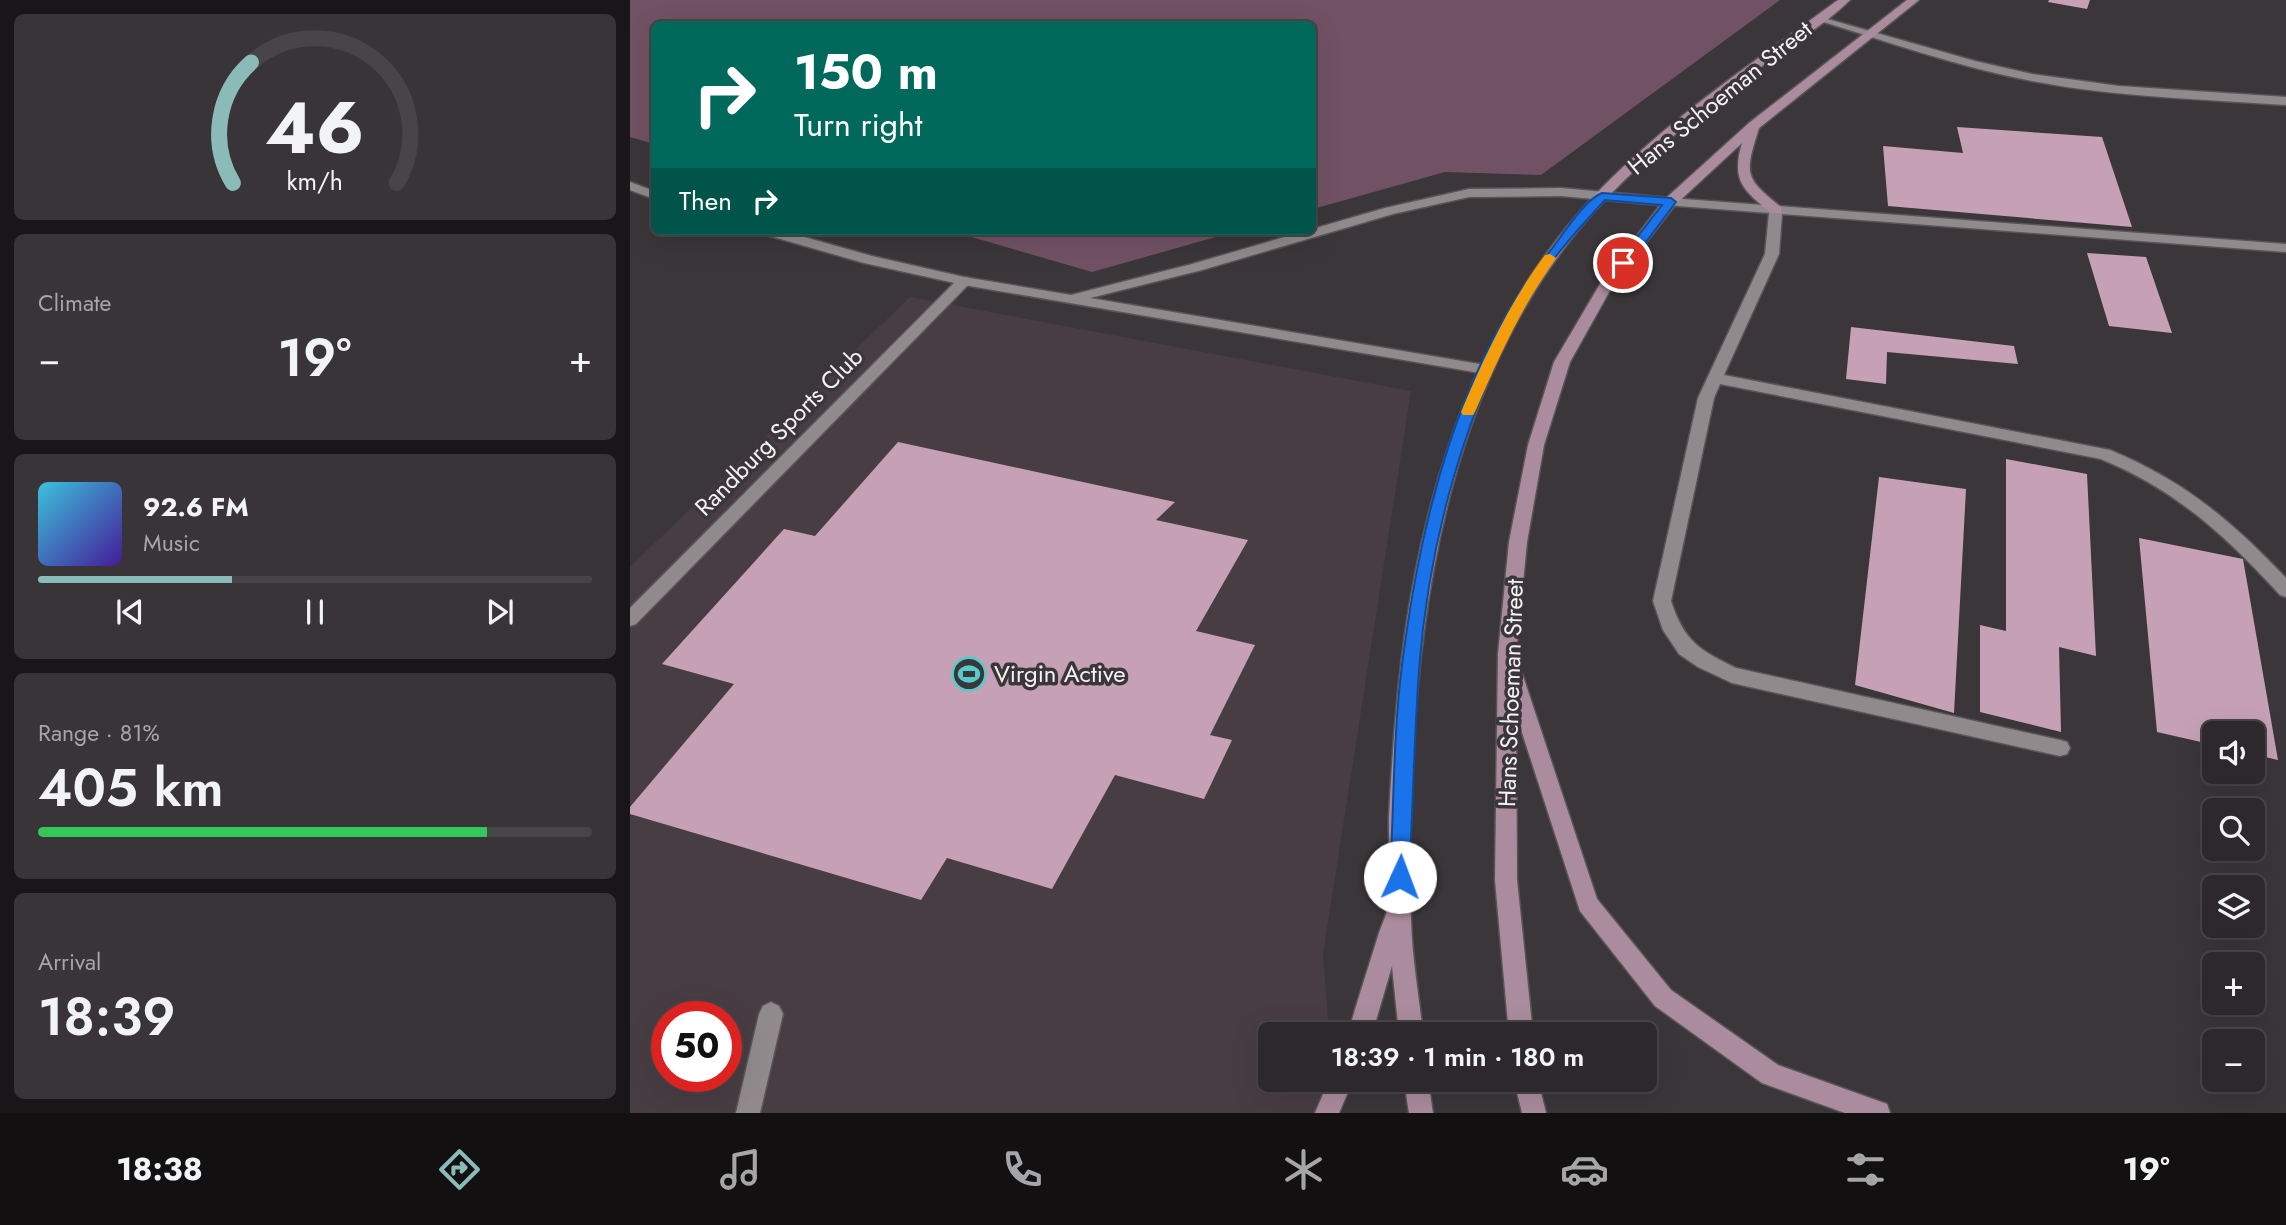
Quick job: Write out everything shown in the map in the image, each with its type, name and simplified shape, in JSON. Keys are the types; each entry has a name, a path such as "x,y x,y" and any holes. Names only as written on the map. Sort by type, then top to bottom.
{"main road":[{"name":"Hans Schoeman Street","path":"1410,1022 1399,904 1409,681 1423,580 1440,503 1463,425 1486,369 1530,284 1569,232 1602,196 1653,145 1844,0"},
{"name":"Hans Schoeman Street","path":"1520,1022 1506,880 1507,654 1524,506 1536,445 1562,362 1607,284 1671,202 1754,126 1914,0"},
{"path":"1754,126 1741,166 1741,175 1750,189 1776,210"},
{"path":"1507,654 1587,904 1663,998 1771,1074 1878,1113"},
{"path":"1364,1022 1399,904"},
{"path":"1327,1113 1336,1092"},
{"path":"1418,1092 1421,1113"},
{"path":"1529,1092 1534,1113"}],"street":[{"path":"1821,18 1983,67 2062,83 2143,92 2286,101"},
{"path":"630,186 651,194"},
{"path":"1316,233 1434,200 1469,193 1561,192 2286,248"},
{"path":"1776,210 1773,254 1706,398 1662,601 1670,631 1693,656 1732,675 2060,748"},
{"path":"782,235 869,260 964,281 1486,369"},
{"path":"1068,299 1310,235"},
{"name":"Randburg Sports Club","path":"630,619 964,281"},
{"path":"1715,377 2104,454 2143,468 2192,499 2250,551 2286,590"},
{"path":"748,1113 771,1014"}],"shaded area":[{"path":"630,0 1780,0 1541,175 1445,172 1316,208 1316,21 651,21 651,143 630,137"},
{"path":"965,235 1223,235 1092,272"},
{"path":"910,297 1411,391 1323,954 1328,1022 1258,1022 1258,1092 1334,1092 1336,1113 630,1113 630,567"}],"building":[{"path":"2090,0 2087,9 2048,2"},
{"path":"1957,127 2102,137 2132,227 1888,206 1883,146 1963,153"},
{"path":"2087,253 2146,257 2172,333 2109,326"},
{"path":"1851,327 2014,346 2018,364 1887,352 1886,384 1846,379"},
{"name":"Virgin Active","path":"898,442 1175,502 1156,520 1248,540 1196,631 1255,645 1210,735 1232,740 1204,799 1115,775 1052,889 947,858 921,900 630,814 630,807 734,684 662,664 784,529 815,536"},
{"path":"2006,459 2087,474 2096,656 2059,647 2061,732 1980,712 1980,625 2006,631"},
{"path":"1879,477 1966,489 1954,713 1855,685"},
{"path":"2139,538 2243,559 2278,760 2265,757 2265,721 2202,721 2202,742 2157,732"}],"slow traffic":[{"path":"1468,412 1486,369 1530,284 1550,258"}],"place":[{"name":"Virgin Active","path":"969,674"}],"route":[{"path":"1400,877 1403,765 1410,668 1423,580 1440,503 1463,425 1486,369 1530,284 1569,232 1602,196 1671,202 1623,263"}]}
